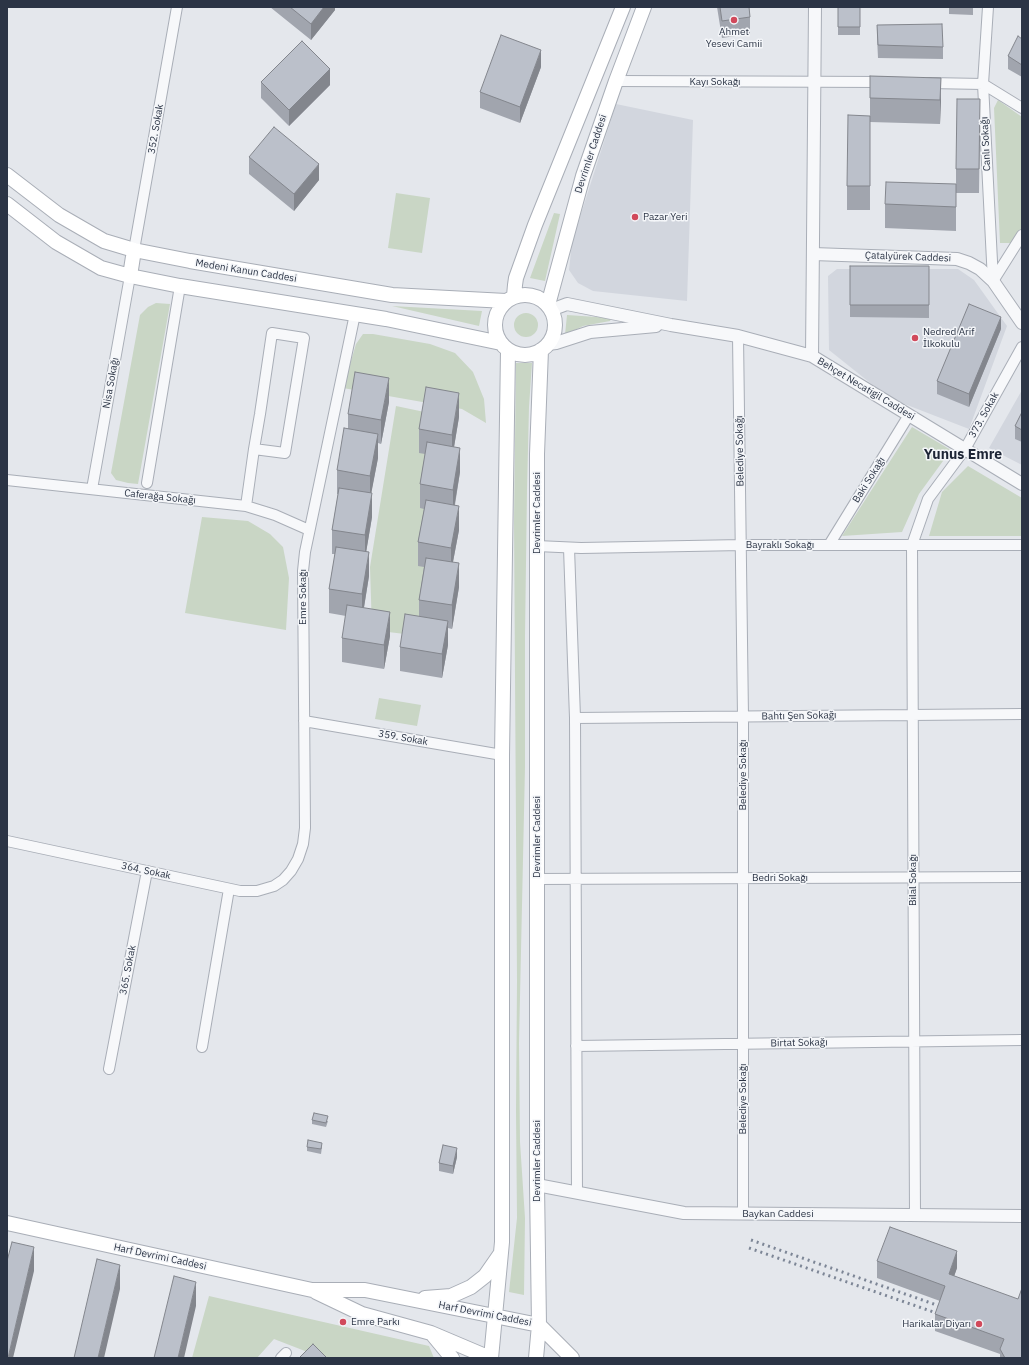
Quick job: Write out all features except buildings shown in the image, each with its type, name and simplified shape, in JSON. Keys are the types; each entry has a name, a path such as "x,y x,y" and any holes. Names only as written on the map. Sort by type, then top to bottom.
{"main road":[{"path":"490,1358 501,1253 503,1145 502,755 504,346 496,335 495,326 496,316 500,308 510,298 535,224 623,7"},
{"name":"Devrimler Caddesi","path":"550,308 583,176 616,81 644,7"},
{"name":"Medeni Kanun Caddesi","path":"7,175 65,219 104,241 134,250 190,261 392,295 510,298"},
{"path":"7,204 56,242 101,268 130,276 180,286 386,319 504,346 517,354 534,354 545,347 553,337 555,320 550,308 542,299 533,295 524,294 510,298"},
{"path":"130,276 134,250"},
{"name":"Devrimler Caddesi","path":"536,1358 539,1325 537,1185 537,454 545,347"},
{"name":"Harf Devrimi Caddesi","path":"7,1223 312,1290 366,1290 539,1325"},
{"path":"410,1299 451,1296 471,1287 485,1276 501,1253"},
{"name":"Harf Devrimi Caddesi","path":"312,1290 362,1314 431,1333 490,1358"},
{"path":"539,1325 572,1358"},
{"path":"431,1333 452,1358"}],"street":[{"name":"352. Sokak","path":"134,250 177,7"},
{"path":"812,356 815,7"},
{"name":"Canlı Sokağı","path":"988,7 983,84 994,281"},
{"name":"Kayı Sokağı","path":"616,81 814,81 891,83"},
{"path":"922,83 983,84 1022,108"},
{"path":"994,281 1022,235"},
{"name":"Çatalyürek Caddesi","path":"813,254 957,259 980,269 994,281 1022,323"},
{"name":"Nisa Sokağı","path":"92,489 130,276"},
{"path":"147,483 180,286"},
{"name":"Behçet Necatigil Caddesi","path":"550,308 567,304 671,325 738,336 812,356 1022,484"},
{"name":"Emre Sokağı","path":"283,880 291,872 298,859 305,828 303,571 309,530 356,314"},
{"name":"Behçet Necatigil Caddesi","path":"545,347 590,332 671,325"},
{"path":"246,506 254,449 272,333 304,338 285,453 254,449"},
{"name":"Belediye Sokağı","path":"738,336 742,545 743,717 743,1214"},
{"name":"373. Sokak","path":"912,545 928,499 965,449 1022,347"},
{"name":"Baki Sokağı","path":"829,545 909,415"},
{"name":"Caferağa Sokağı","path":"7,480 246,506 275,514 309,530"},
{"name":"Bayraklı Sokağı","path":"537,546 569,548 742,545 1022,545"},
{"name":"Bilal Sokağı","path":"912,545 915,1215"},
{"path":"569,548 575,718 577,1193"},
{"name":"Bahtı Şen Sokağı","path":"575,718 1022,714"},
{"name":"359. Sokak","path":"304,721 502,755"},
{"name":"364. Sokak","path":"7,842 240,891 258,891 274,886 283,880"},
{"name":"365. Sokak","path":"109,1069 147,871"},
{"name":"Bedri Sokağı","path":"537,879 1022,877"},
{"path":"202,1047 229,889"},
{"name":"Birtat Sokağı","path":"576,1046 1022,1040"},
{"name":"Baykan Caddesi","path":"537,1185 684,1213 1022,1216"}],"shaded area":[{"name":"Pazar Yeri","path":"616,104 693,120 687,301 593,291 578,283 569,270 572,242"},
{"name":"Nedred Arif İlkokulu","path":"837,269 958,269 974,280 1007,326 969,429 889,398 829,350 828,276"},
{"path":"1022,390 1022,465 989,448"}],"green space":[{"path":"998,100 1022,117 1022,228 1013,243 1000,243 994,108"},
{"path":"396,193 430,198 422,253 388,248"},
{"path":"554,213 560,214 545,281 530,278"},
{"path":"156,303 170,304 138,484 128,483 116,480 111,473 140,315 148,307"},
{"path":"392,306 482,311 479,326"},
{"path":"526,313 534,317 538,325 534,333 526,337 518,333 514,325 518,317"},
{"path":"567,315 611,318 610,321 583,326 565,335"},
{"path":"363,334 373,334 430,344 455,353 473,372 484,399 486,423 462,409 343,388 356,344"},
{"path":"516,363 532,363 529,407 527,490 525,767 519,1043 520,1142 525,1218 524,1295 509,1292 517,1218 514,522"},
{"path":"396,406 434,414 421,636 372,630 370,567"},
{"path":"912,427 951,450 919,494 902,532 842,536"},
{"path":"968,466 1022,498 1022,536 929,536 942,492"},
{"path":"202,517 248,521 270,534 283,547 289,578 286,630 185,613"},
{"path":"379,698 421,705 417,726 375,719"},
{"path":"209,1296 429,1346 434,1358 323,1358 274,1339 257,1358 192,1358"}],"railway":[{"path":"751,1240 948,1309"},
{"path":"749,1248 945,1316"}],"place":[{"name":"Ahmet Yesevi Camii","path":"734,20"},
{"name":"Pazar Yeri","path":"635,217"},
{"name":"Nedred Arif İlkokulu","path":"915,338"},
{"name":"Emre Parkı","path":"343,1322"},
{"name":"Harikalar Diyarı","path":"979,1324"}],"district":[{"name":"Yunus Emre","path":"963,455"}]}
